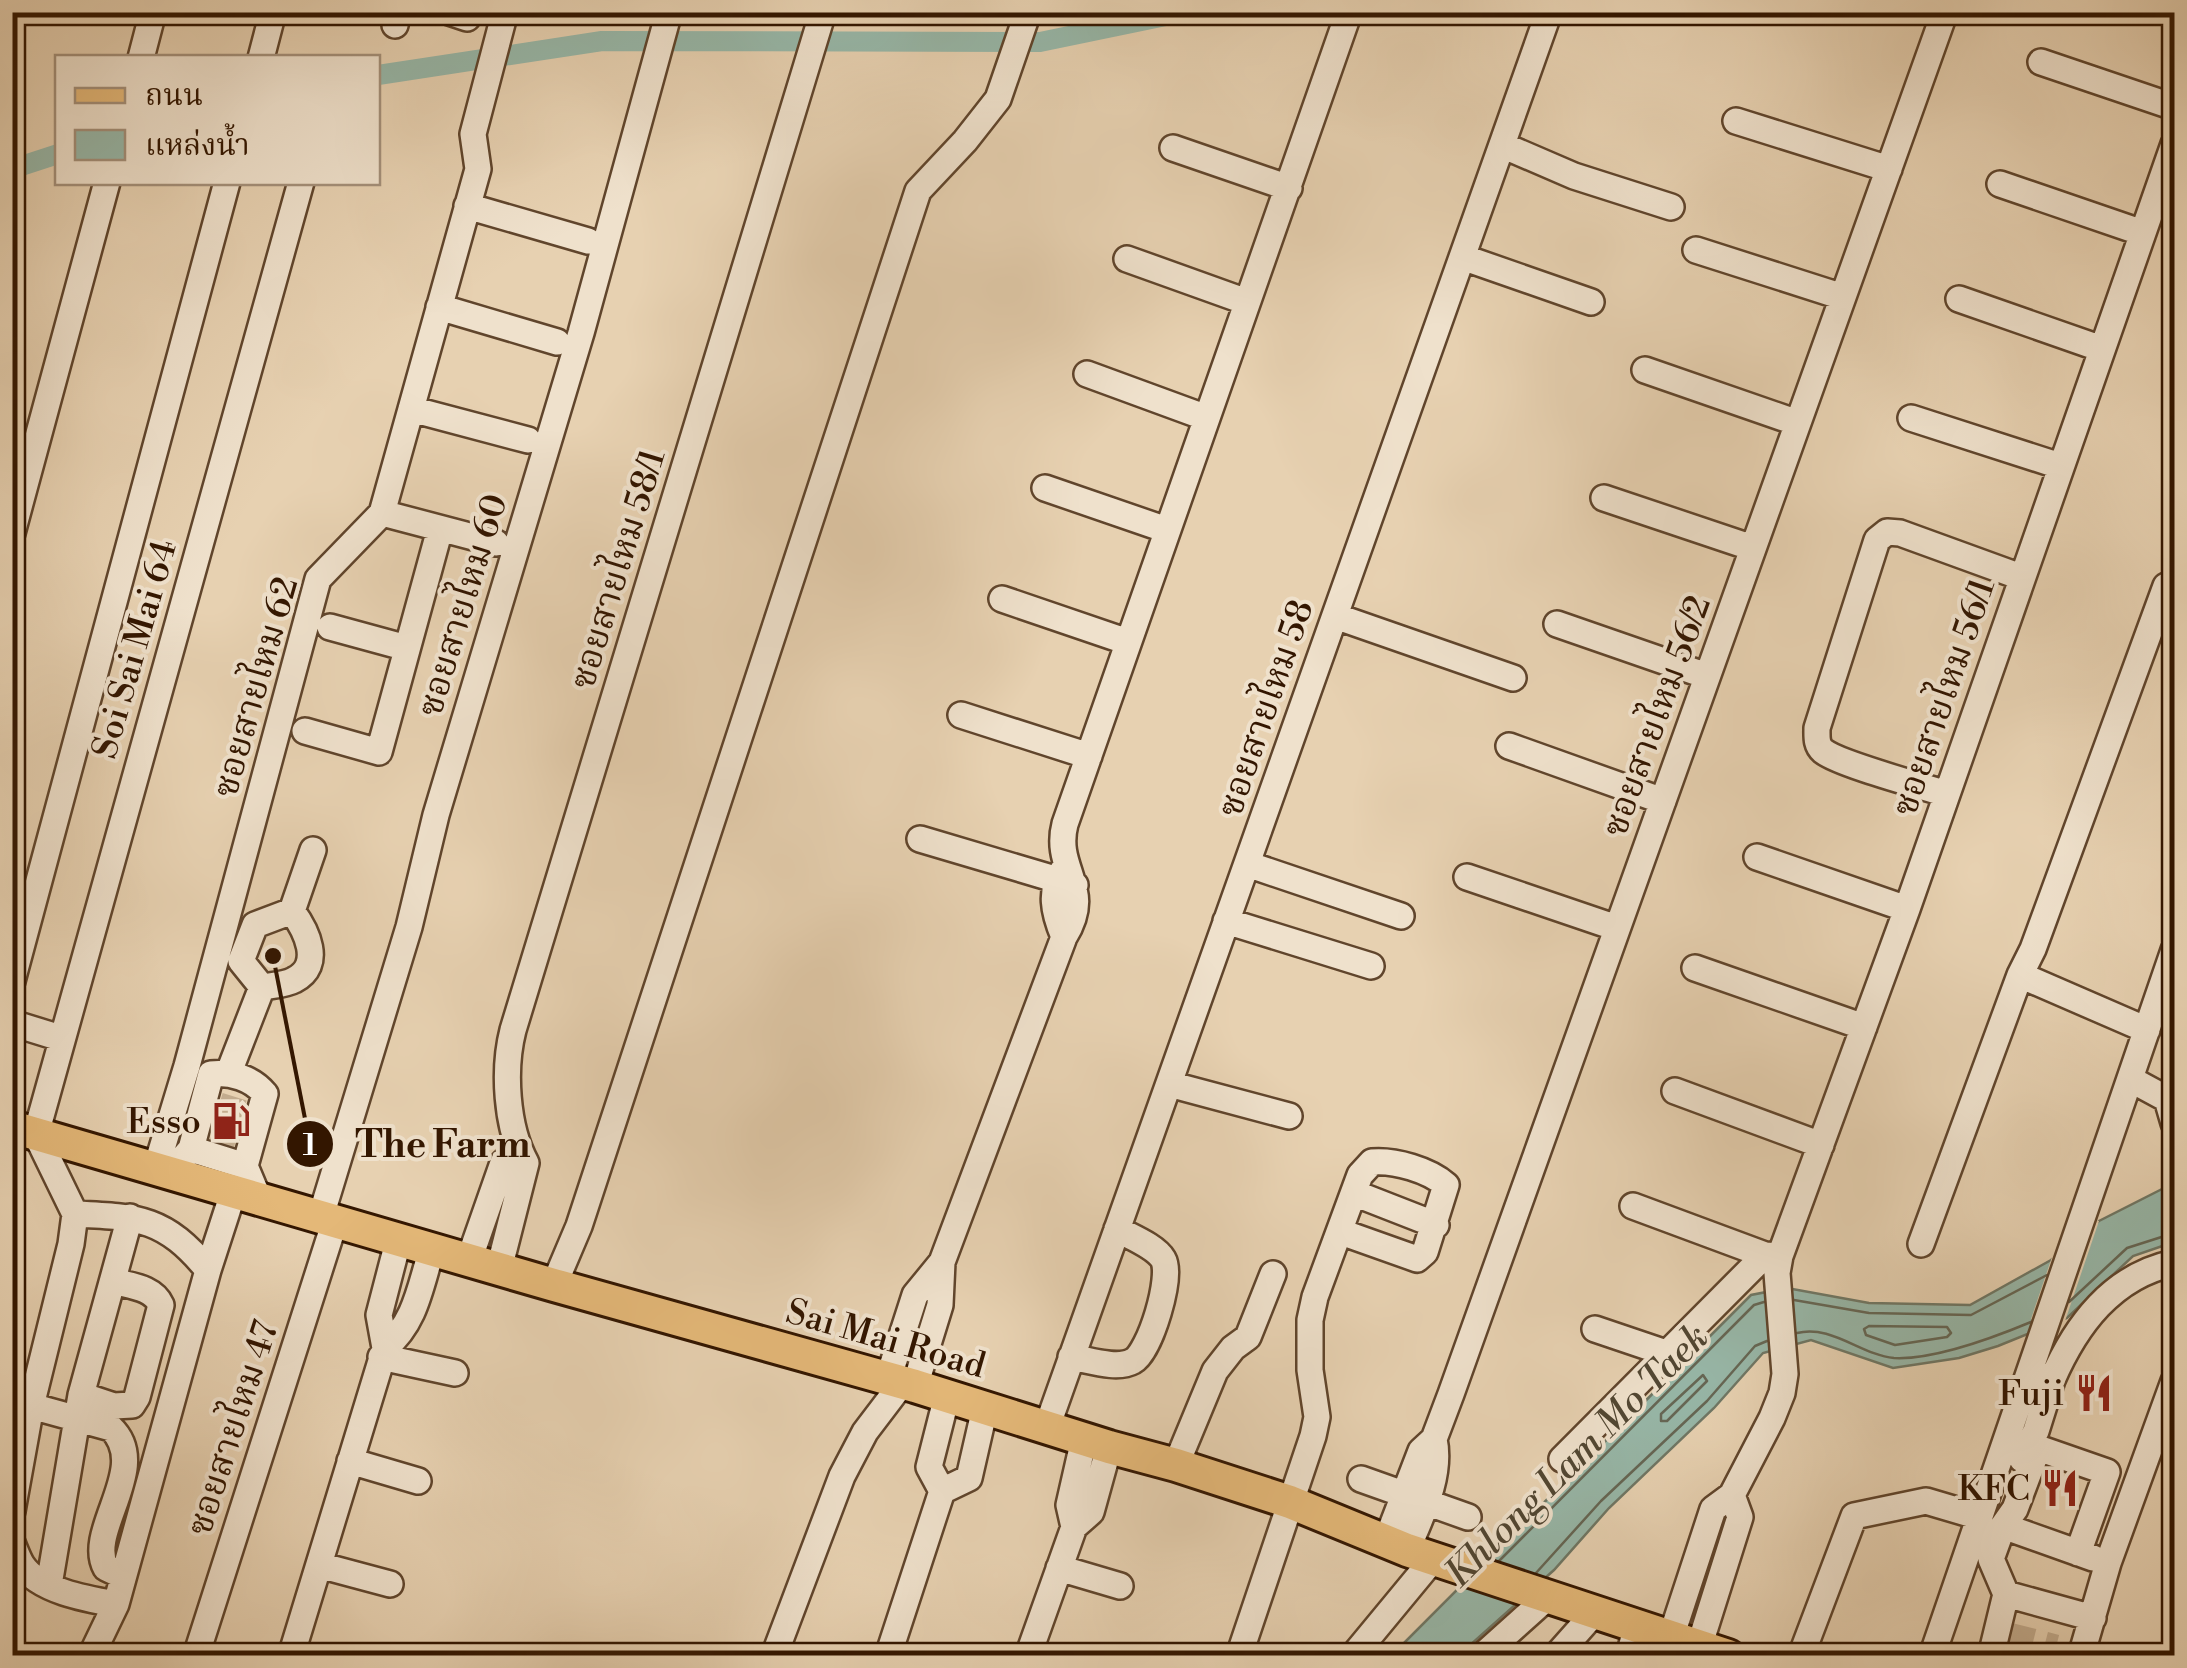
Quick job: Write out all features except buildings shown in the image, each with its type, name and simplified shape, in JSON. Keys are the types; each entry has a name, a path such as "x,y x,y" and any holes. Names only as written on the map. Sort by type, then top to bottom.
{"main road":[{"name":"Sai Mai Road","path":"24,1130 185,1150 246,1168 328,1219 902,1382 1176,1465 1290,1502 1422,1554 1596,1611 1633,1640 1700,1646"}],"street":[{"path":"142,55 153,12"},
{"path":"262,55 273,12"},
{"name":"ซอยสายไหม 62","path":"185,1150 187,1066 318,579 382,513 478,168 473,134 505,12"},
{"path":"554,1285 579,1226 918,191 966,141 998,99 1028,12"},
{"path":"774,1656 842,1476 864,1432 902,1382 940,1306 942,1262 1064,937 1077,912 1066,878 1063,832 1349,12"},
{"name":"ซอยสายไหม 58","path":"1047,1427 1549,12"},
{"name":"ซอยสายไหม 58/1","path":"484,1265 526,1163 519,1150 507,1066 513,1030 822,14"},
{"name":"ซอยสายไหม 60","path":"328,1219 410,928 436,816 581,333 668,15"},
{"name":"ซอยสายไหม 56/2","path":"1353,1656 1422,1554 1415,1497 1438,1456 1434,1439 1943,18"},
{"path":"2040,62 2174,107"},
{"path":"1736,121 1889,169"},
{"name":"ซอยสายไหม 56/1","path":"1774,1261 1864,1027 2174,144"},
{"path":"1502,145 1574,176 1671,206"},
{"path":"1173,148 1288,188"},
{"path":"2000,184 2143,233"},
{"path":"12,533 107,185"},
{"name":"Soi Sai Mai 64","path":"12,982 226,185"},
{"name":"Soi Sai Mai 64","path":"24,1130 300,185"},
{"path":"467,206 588,241"},
{"path":"1696,250 1843,298"},
{"path":"1462,257 1591,302"},
{"path":"1127,260 1247,302"},
{"path":"1959,298 2102,349"},
{"path":"439,307 558,342"},
{"path":"1645,370 1798,423"},
{"path":"1087,374 1207,418"},
{"path":"410,409 528,440"},
{"path":"1910,418 2060,466"},
{"path":"1045,488 1167,530"},
{"path":"1604,498 1753,548"},
{"path":"382,513 496,544"},
{"path":"306,731 378,752 440,528"},
{"path":"1947,794 1842,759 1823,751 1817,742 1822,711 1878,540 1887,532 1900,533 2020,578"},
{"path":"1921,1244 2166,586"},
{"path":"1002,599 1128,642"},
{"path":"1335,616 1513,678"},
{"path":"1558,624 1707,676"},
{"path":"330,627 407,648"},
{"path":"961,715 1089,756"},
{"path":"1508,746 1662,800"},
{"path":"920,840 1066,878"},
{"path":"262,987 240,961 245,944 255,925 292,911 314,850"},
{"path":"1757,857 1906,909"},
{"path":"1247,864 1401,916"},
{"path":"1467,877 1617,928"},
{"path":"262,987 296,980 305,969 310,948 308,932 292,911"},
{"path":"1226,921 1371,966"},
{"path":"1932,1656 1991,1522 2041,1376 2047,1324 2174,950"},
{"path":"1695,968 1864,1027"},
{"path":"2020,975 2148,1030"},
{"path":"229,1072 262,987"},
{"path":"12,1023 54,1036"},
{"path":"91,1656 116,1604 208,1270 246,1168 253,1116 265,1094 229,1072 211,1074 212,1103 185,1150"},
{"path":"2130,1080 2167,1099 2174,1123"},
{"path":"1169,1084 1289,1116"},
{"path":"1675,1091 1821,1146"},
{"path":"12,1511 31,1406 75,1214 24,1130"},
{"path":"1239,1656 1317,1417 1310,1370 1310,1320 1360,1174 1372,1162 1387,1160 1436,1177 1447,1189 1423,1257 1418,1260 1341,1232"},
{"path":"1354,1194 1436,1225"},
{"path":"1633,1206 1774,1261"},
{"path":"75,1214 130,1217 162,1228 186,1243 208,1270"},
{"path":"48,1585 79,1407 130,1217"},
{"name":"ซอยสายไหม 47","path":"196,1656 328,1219"},
{"path":"1071,1357 1121,1365 1135,1360 1145,1350 1168,1278 1166,1262 1117,1229"},
{"path":"291,1656 383,1353 379,1315 399,1238"},
{"path":"383,1353 402,1334 412,1316 432,1249"},
{"path":"1562,1459 1669,1354 1774,1261"},
{"path":"1700,1646 1740,1517 1732,1495 1772,1418 1784,1374 1774,1261"},
{"path":"2041,1376 2123,1282 2174,1262"},
{"path":"1176,1465 1214,1372 1248,1337 1273,1274"},
{"path":"31,1406 132,1405 161,1305 149,1291 113,1281"},
{"path":"1594,1329 1669,1354"},
{"path":"383,1353 454,1372"},
{"path":"2056,1647 2081,1655 2108,1563 2174,1381"},
{"path":"942,1490 929,1468 947,1396"},
{"path":"79,1407 121,1437 126,1451 101,1553 106,1568 123,1576"},
{"path":"888,1656 942,1490 969,1478 985,1408"},
{"path":"1031,1655 1074,1527 1092,1512 1096,1443"},
{"path":"1991,1522 2015,1509 2038,1448 2107,1472 2078,1553"},
{"path":"350,1461 418,1481"},
{"path":"1361,1479 1468,1516"},
{"path":"1802,1656 1854,1516 1926,1501 2108,1563"},
{"path":"1991,1522 1992,1560 2006,1594 1999,1641"},
{"path":"12,1543 23,1567 48,1585 86,1599 116,1604"},
{"path":"319,1565 390,1584"},
{"path":"1059,1568 1120,1586"},
{"path":"1482,1656 1545,1594"},
{"path":"2006,1594 2092,1618"},
{"path":"1556,1656 1596,1611"}],"water":[{"path":"2174,1183 2174,1242 2133,1256 2067,1318 1959,1358 1893,1368 1811,1340 1763,1353 1714,1408 1609,1508 1554,1570 1459,1655 1391,1656 1751,1295 1787,1288 1869,1303 1970,1305 2051,1260 2099,1221"}],"pier":[{"path":"2094,1219 2099,1221 2064,1324 2058,1327 2031,1319 2054,1251"}],"waterway":[{"path":"380,75 602,41 1040,42 1185,12"},
{"path":"12,169 55,155"}],"tunnel":[{"path":"219,1105 248,1114"},
{"path":"212,1133 241,1141"},
{"path":"2009,1635 2056,1647"}],"place":[{"name":"The Farm","path":"273,956"},
{"name":"Esso","path":"231,1121"},
{"name":"Fuji","path":"2094,1393"},
{"name":"KFC","path":"2060,1488"}],"water label":[{"name":"Khlong Lam Mo Taek","path":"1576,1455"}]}
